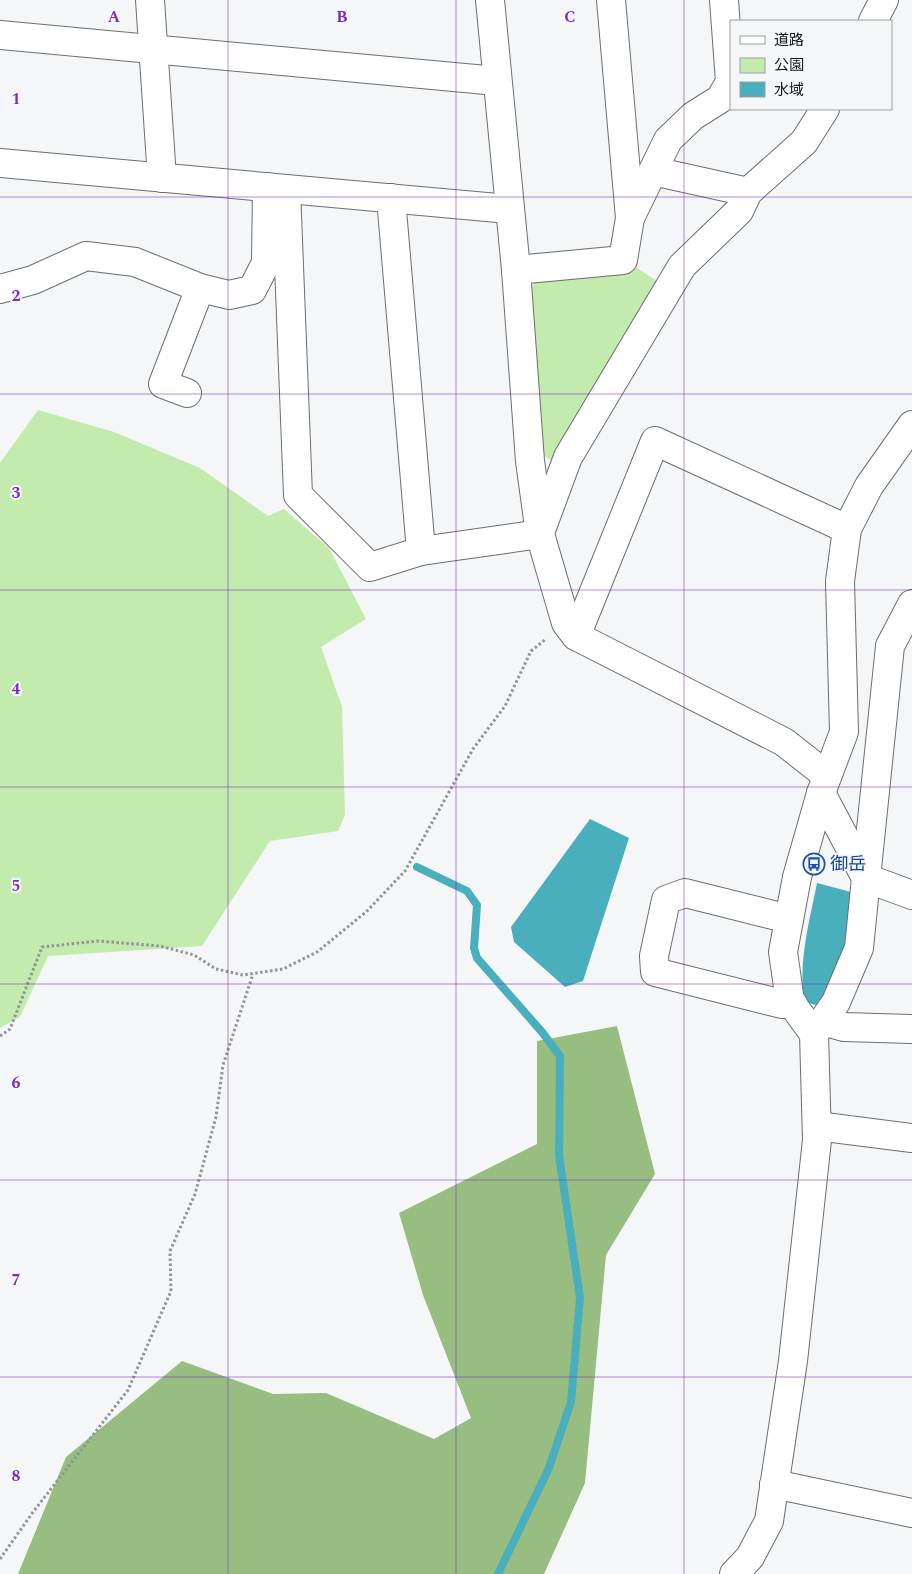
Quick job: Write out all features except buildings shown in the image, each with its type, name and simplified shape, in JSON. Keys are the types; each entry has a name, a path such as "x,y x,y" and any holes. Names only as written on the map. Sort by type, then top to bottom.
{"street":[{"path":"150,0 155,49 162,178"},
{"path":"490,0 516,270 530,461 540,534 571,629 784,742 823,784 866,878 912,895"},
{"path":"516,270 623,260 630,218 611,0"},
{"path":"630,218 668,140 693,116 720,99 730,82 724,0"},
{"path":"874,20 884,0"},
{"path":"0,35 497,81"},
{"path":"540,534 568,458 682,266 739,211 748,192 804,142 824,110"},
{"path":"0,163 509,209"},
{"path":"653,171 748,192"},
{"path":"0,289 33,280 86,256 135,262 200,288 229,295 252,290 266,263 276,188"},
{"path":"276,188 298,495 370,567 421,551 540,534"},
{"path":"391,198 421,551"},
{"path":"187,393 163,384 200,288"},
{"path":"912,425 869,486 847,529 840,581 844,732 823,784 797,878 782,952 793,1004 819,1028 844,1026 912,1029"},
{"path":"571,629 655,441 847,529"},
{"path":"734,1574 750,1557 769,1521 793,1361 817,1140 819,1028 836,1002 859,948 890,646 912,604"},
{"path":"789,919 684,893 666,900 654,956 655,972 782,1004 793,1004"},
{"path":"817,1126 912,1138"},
{"path":"774,1484 906,1518"}],"path":[{"path":"0,1036 10,1030 42,947 98,941 160,946 194,955 216,969 243,975 283,970 317,952 366,912 405,871 473,749 506,706 531,652 571,629"},
{"path":"0,1559 33,1512 128,1390 171,1291 170,1251 195,1194 216,1117 223,1065 253,974"}],"green space":[{"path":"628,262 660,283 561,465 542,455 530,292 538,274"},
{"path":"38,410 114,432 200,468 268,516 284,509 329,548 366,619 321,647 342,707 345,815 338,831 270,841 202,946 48,956 20,1017 0,1028 0,463"},
{"path":"617,1026 655,1174 606,1255 585,1483 544,1574 18,1574 66,1457 182,1361 273,1394 326,1393 434,1439 471,1418 423,1295 399,1213 537,1144 537,1041"}],"water":[{"path":"590,819 629,838 583,981 565,987 514,942 511,927"},
{"path":"817,883 855,893 851,944 819,1006 805,1002 803,988 805,942"}],"waterway":[{"path":"417,867 467,891 477,905 474,948 477,958 542,1032 560,1056 559,1155 580,1298 571,1402 549,1468 498,1574"}],"place":[{"name":"御岳","path":"814,864"}]}
